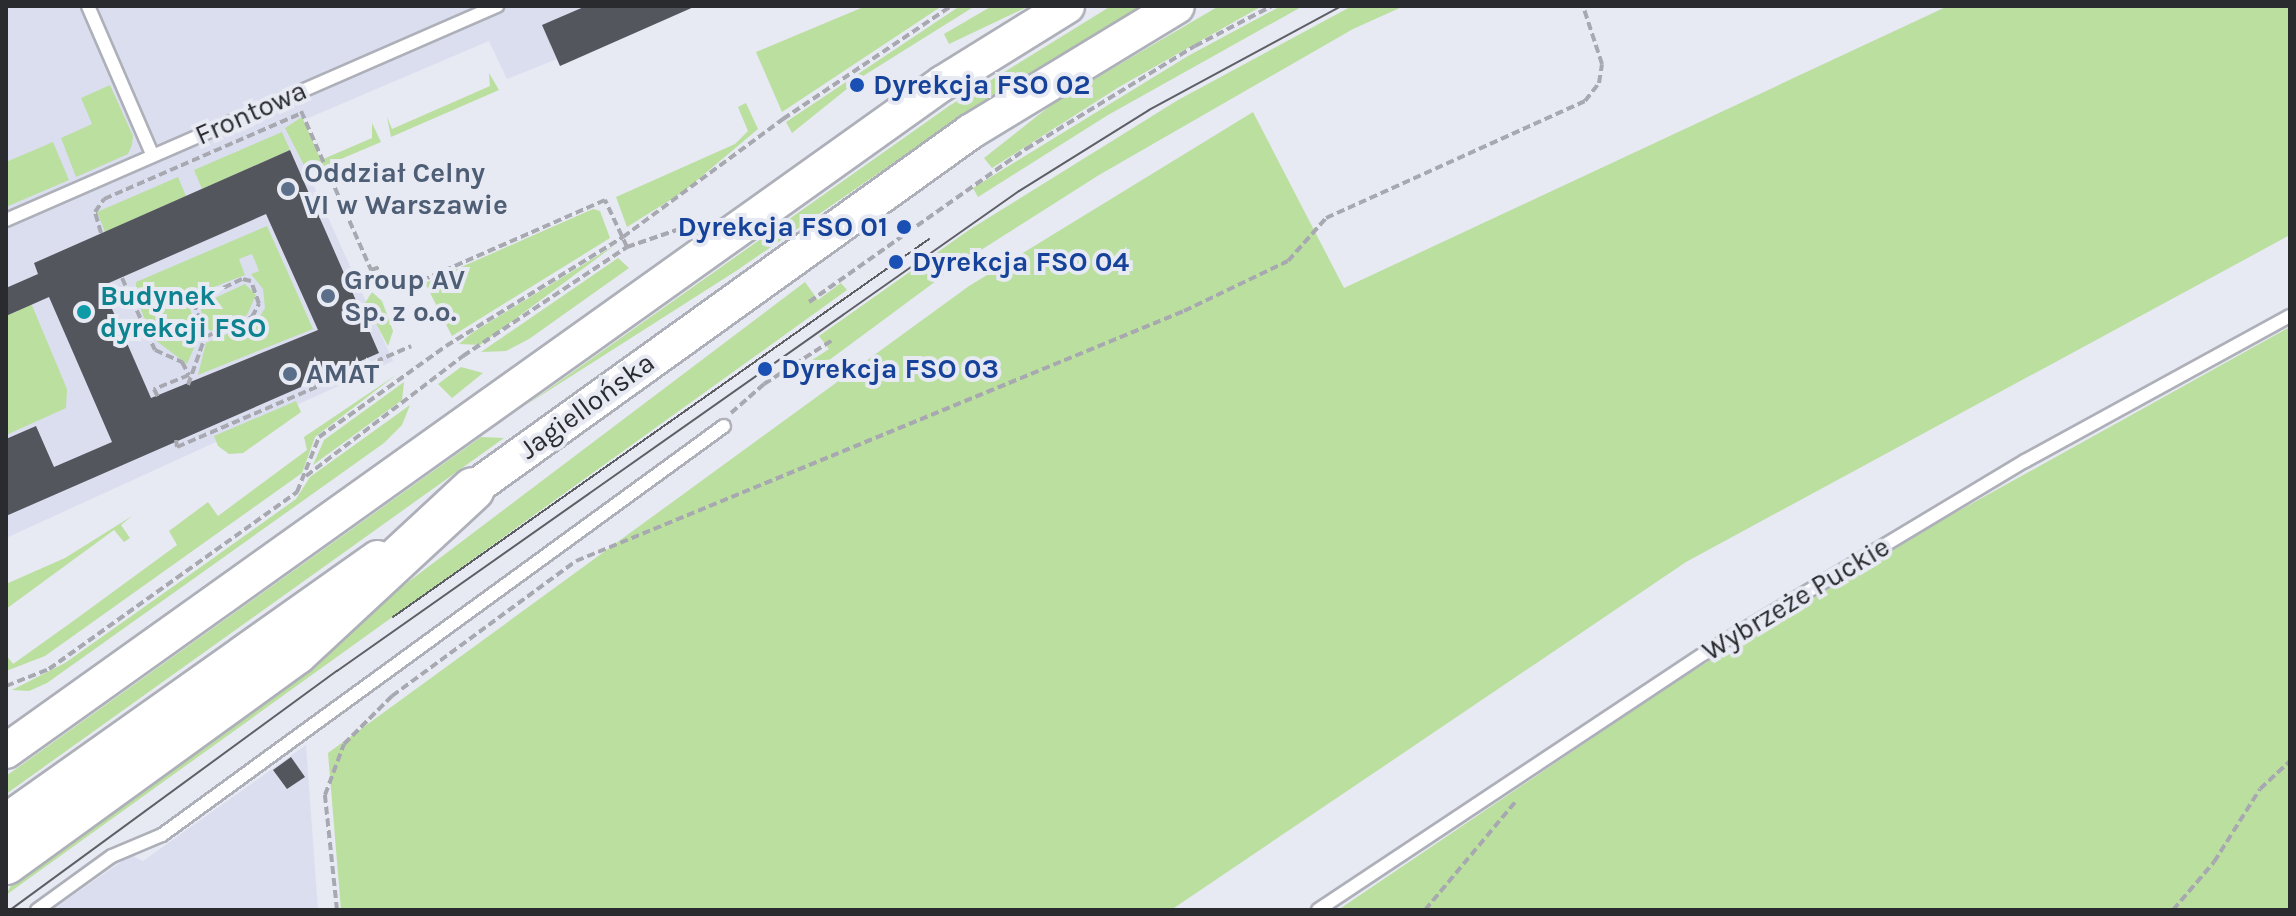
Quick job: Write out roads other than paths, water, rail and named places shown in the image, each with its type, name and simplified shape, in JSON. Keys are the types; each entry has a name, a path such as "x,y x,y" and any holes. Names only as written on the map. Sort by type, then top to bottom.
{"highway":[{"path":"6,863 296,653 473,489"}],"main road":[{"name":"Jagiellońska","path":"6,751 943,83 1067,6"},
{"name":"Jagiellońska","path":"6,821 970,132 1177,6"}],"lane":[{"path":"88,6 153,156"},
{"name":"Frontowa","path":"6,220 497,6"},
{"name":"Wybrzeże Puckie","path":"1318,910 1717,646 2025,461 2290,316"},
{"path":"37,910 112,856 162,835 724,426"}],"tram line":[{"path":"10,910 337,671 1019,191 1149,110 1341,6"},
{"path":"393,617 929,239"}],"place":[{"name":"Dyrekcja FSO 02","path":"857,85"},
{"name":"Oddział Celny VI w Warszawie","path":"288,189"},
{"name":"Dyrekcja FSO 01","path":"904,227"},
{"name":"Dyrekcja FSO 04","path":"896,262"},
{"name":"Group AV Sp. z o.o.","path":"328,296"},
{"name":"Budynek dyrekcji FSO","path":"84,312"},
{"name":"Dyrekcja FSO 03","path":"765,369"},
{"name":"AMAT","path":"290,374"}]}
